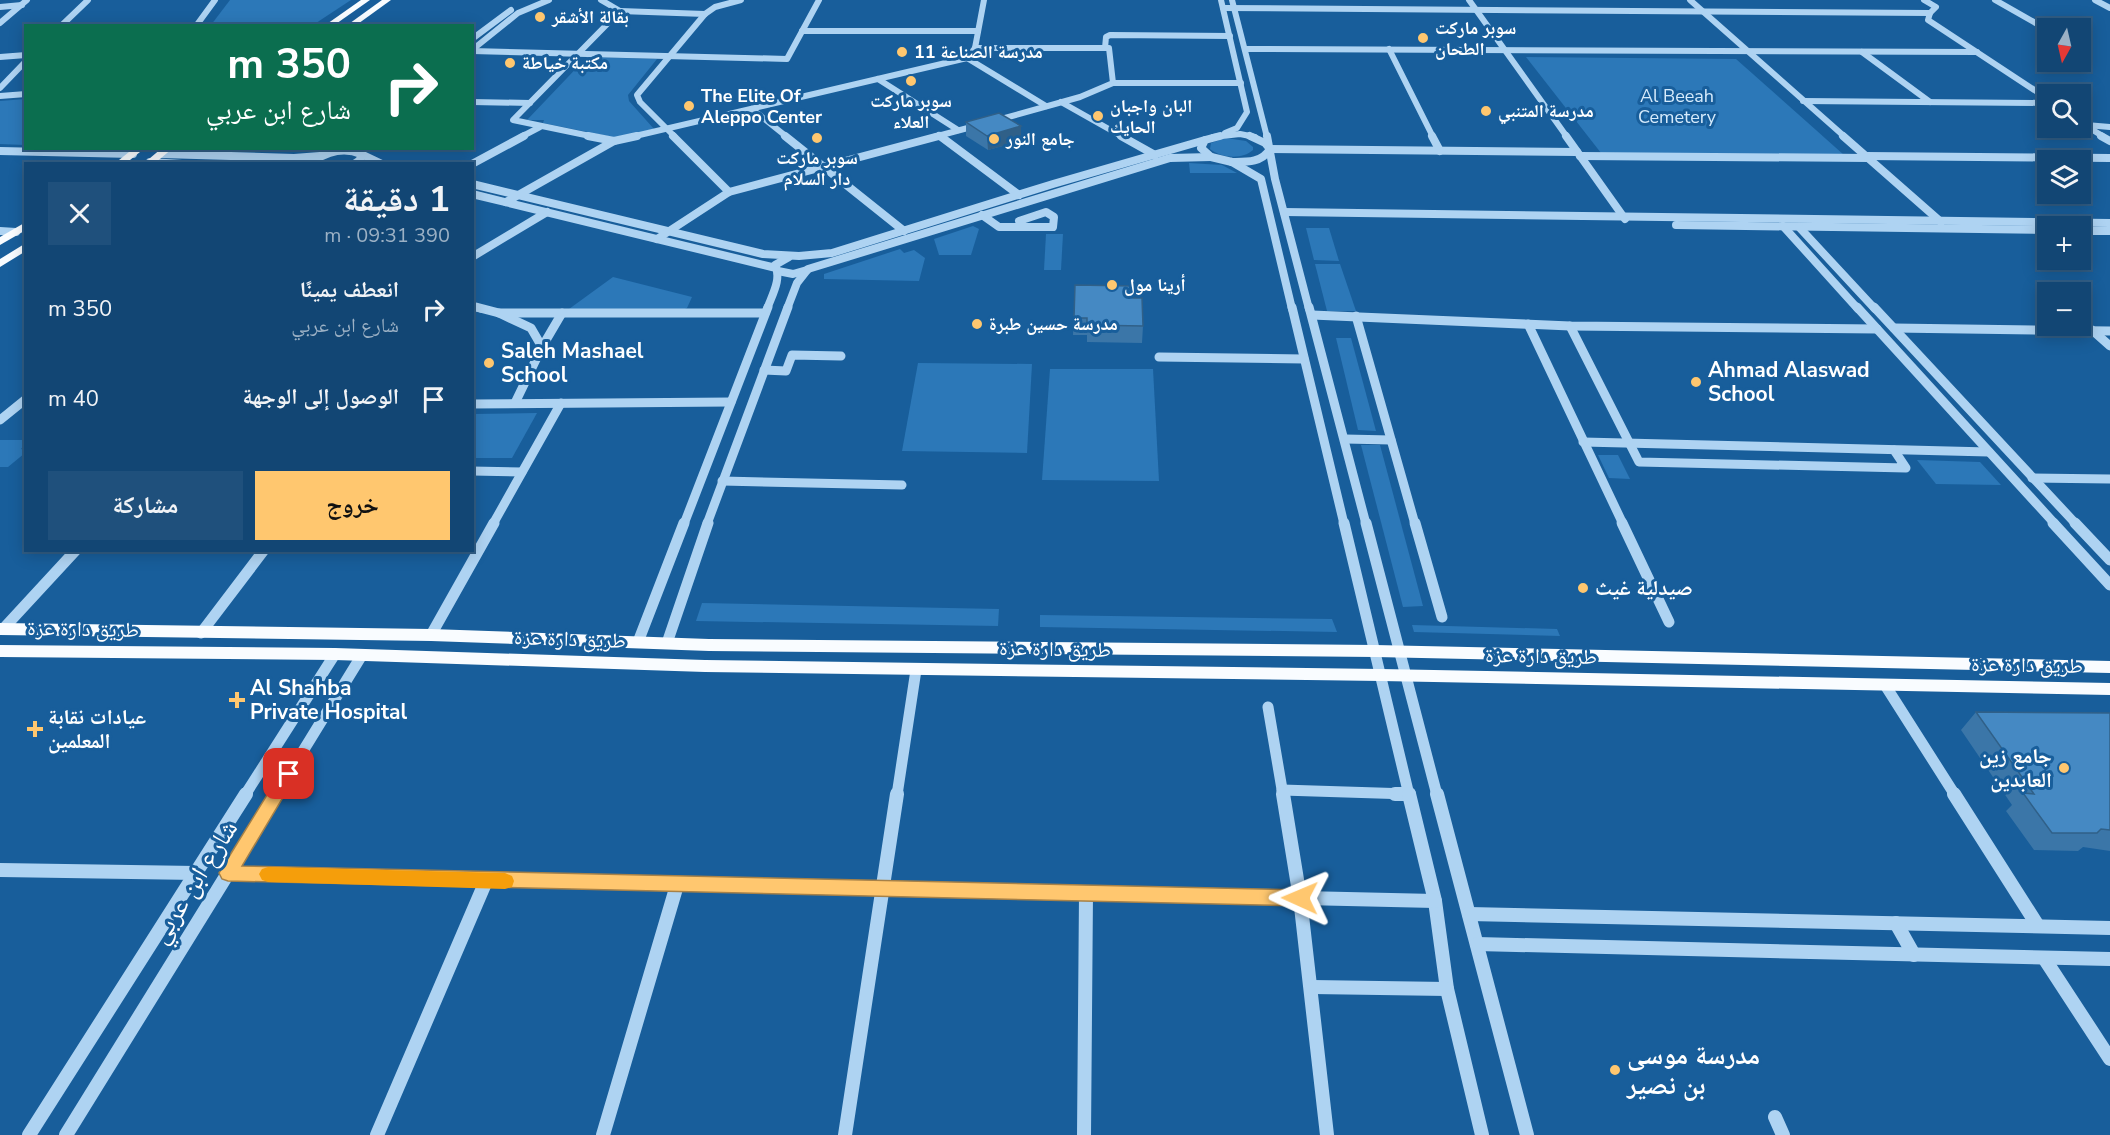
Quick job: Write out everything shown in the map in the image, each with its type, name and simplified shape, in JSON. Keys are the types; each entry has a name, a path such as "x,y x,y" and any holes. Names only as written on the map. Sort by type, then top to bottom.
{"main road":[{"path":"330,24 366,0"},
{"path":"352,24 387,0"},
{"path":"120,162 137,151"},
{"path":"150,162 165,151"},
{"path":"0,242 24,226"},
{"path":"0,264 24,247"},
{"path":"2,629 431,635 710,645 1401,651 2110,667"},
{"path":"705,666 710,645"},
{"name":"طريق دارة عزة","path":"0,651 335,654 705,666 1381,675 2110,689"}],"street":[{"path":"0,23 27,0"},
{"path":"63,24 88,0"},
{"path":"197,24 215,0"},
{"path":"474,38 510,11 540,0"},
{"path":"474,49 518,13 549,0"},
{"path":"601,0 620,11 705,14"},
{"path":"729,192 669,128 640,102 637,95 667,56 705,14 715,7 741,0"},
{"path":"474,51 787,59 819,0"},
{"path":"506,202 614,141 967,58 975,48 984,0"},
{"path":"1690,0 1948,229"},
{"path":"1924,0 1936,8 1930,13 1928,20 2037,92"},
{"path":"1995,0 2037,24"},
{"path":"2095,0 2110,8"},
{"path":"1233,4 1361,2 1930,13"},
{"path":"638,642 777,283 778,261 799,256 832,253 1004,199 1205,140 1237,128 1247,112 1222,4 1472,5"},
{"path":"1233,4 1285,216 1408,676 1527,1135"},
{"path":"0,7 22,5"},
{"path":"1472,5 1628,224"},
{"path":"614,141 513,120 620,11"},
{"path":"802,31 978,32"},
{"path":"1105,48 1106,37 1110,35 1241,33"},
{"path":"975,48 1109,48 1113,83"},
{"path":"1245,49 1977,52"},
{"path":"1389,50 1440,151"},
{"path":"1862,52 1930,102"},
{"path":"0,57 24,55"},
{"path":"967,58 1046,106"},
{"path":"0,88 24,63"},
{"path":"878,79 958,130"},
{"path":"657,239 729,192 1080,97 1113,83 1241,83"},
{"path":"0,96 24,94"},
{"path":"1803,101 2037,104"},
{"path":"474,102 530,103"},
{"path":"1061,102 1155,154"},
{"path":"752,109 904,231"},
{"path":"2091,124 2110,127"},
{"path":"474,163 540,127"},
{"path":"2091,129 2110,141"},
{"path":"474,194 793,273 1170,158 1210,157 1232,162 1255,161 1268,153 1267,144 1253,137 1222,134"},
{"path":"939,135 1019,195"},
{"path":"1205,140 1202,148 1210,157"},
{"path":"1269,149 2110,158"},
{"path":"165,151 294,158 320,156 333,150 348,150 361,152 378,162"},
{"path":"0,151 137,151"},
{"path":"315,162 320,156"},
{"path":"0,157 120,162"},
{"path":"1232,162 1261,179 1435,901 1447,989 1482,1135"},
{"path":"474,184 763,254 799,256 809,259 811,266 797,283 722,481 667,644"},
{"path":"1004,199 1013,206"},
{"path":"474,256 547,212"},
{"path":"982,215 999,227 1053,227 1054,217 1046,212 1019,221"},
{"path":"1285,216 1623,217 2110,223"},
{"path":"1285,216 2037,230"},
{"path":"1783,226 2110,585"},
{"path":"1799,227 2110,560"},
{"path":"0,231 16,232"},
{"path":"2091,231 2110,231"},
{"path":"474,307 499,313 531,328 542,347"},
{"path":"499,313 765,313"},
{"path":"515,403 542,347 562,313"},
{"path":"1312,315 1570,326 1877,329"},
{"path":"1356,316 1442,617"},
{"path":"1527,324 1669,622"},
{"path":"1570,326 1639,462 1906,468 1894,450"},
{"path":"1894,328 2110,331"},
{"path":"2092,330 2110,346"},
{"path":"764,370 786,371 792,355 841,356"},
{"path":"1159,357 1304,359"},
{"path":"474,404 731,402"},
{"path":"431,635 561,403"},
{"path":"0,407 21,407"},
{"path":"0,420 21,407"},
{"path":"1345,439 1391,440"},
{"path":"1583,442 1989,452"},
{"path":"474,471 522,472"},
{"path":"2013,478 2110,479"},
{"path":"722,481 902,485"},
{"path":"2,629 74,552"},
{"path":"201,633 262,552"},
{"path":"29,1135 335,654"},
{"name":"شارع ابن عربي","path":"66,1135 362,655"},
{"path":"845,1135 916,670"},
{"path":"1885,685 2038,926"},
{"path":"1268,706 1300,898 1312,987 1327,1135"},
{"path":"1282,790 1409,794"},
{"path":"0,870 196,873"},
{"path":"228,873 486,881 1435,901"},
{"path":"377,1135 486,881"},
{"path":"603,1135 677,885"},
{"path":"1084,1135 1086,894"},
{"path":"1469,914 2110,928"},
{"path":"1896,923 1914,955"},
{"path":"1477,944 2110,959"},
{"path":"2044,958 2110,1059"},
{"path":"1312,987 1447,989"},
{"path":"1775,1117 1783,1135"}],"green space":[{"path":"230,0 351,0 315,24 212,24"},
{"path":"587,57 657,59 628,95 629,101 654,129 617,138 543,123 544,120 527,120"},
{"name":"Al Beeah Cemetery","path":"1526,57 1736,59 1844,155 1601,153"},
{"path":"24,99 24,145 0,144 0,101"},
{"path":"1226,138 1246,141 1253,147 1253,150 1232,157 1210,149 1211,143"},
{"path":"1189,163 1222,165 1237,173 1190,173"},
{"path":"973,226 979,229 971,255 939,255 934,239"},
{"path":"1306,228 1329,228 1339,261 1314,260"},
{"path":"1046,234 1063,234 1061,270 1044,270"},
{"path":"900,249 904,253 914,250 925,258 919,281 824,279 824,274"},
{"path":"1315,264 1340,264 1356,311 1327,311"},
{"path":"613,277 692,297 687,308 681,311 569,309"},
{"path":"1336,338 1351,338 1376,431 1358,430"},
{"path":"918,363 1032,364 1027,453 902,451"},
{"path":"1050,369 1153,369 1159,481 1042,480"},
{"path":"537,413 512,458 474,458 474,414"},
{"path":"0,440 24,440 21,449 24,450 24,454 8,467 0,467"},
{"path":"1361,445 1380,445 1423,606 1403,607"},
{"path":"1598,455 1618,455 1630,479 1609,478"},
{"path":"1917,460 1980,462 2001,485 1936,484"},
{"path":"702,603 999,609 998,626 696,621"},
{"path":"1040,615 1332,619 1337,632 1040,627"},
{"path":"1412,625 1557,629 1560,636 1414,632"}],"building":[{"path":"999,113 1021,126 987,136 966,122"},
{"path":"1075,285 1132,286 1133,298 1142,298 1143,326 1087,325 1087,318 1074,318"},
{"path":"1976,712 2110,713 2110,830 2101,829 2097,833 2052,833 2023,793 2034,794"}],"slow traffic":[{"path":"268,874 505,881"}],"place":[{"name":"بقالة الأشقر","path":"540,17"},
{"name":"سوبر ماركت الطحان","path":"1423,38"},
{"name":"مدرسة الصناعة 11","path":"902,52"},
{"name":"مكتبة خياطة","path":"510,63"},
{"name":"سوبر ماركت العلاء","path":"911,81"},
{"name":"The Elite Of Aleppo Center","path":"689,106"},
{"name":"مدرسة المتنبي","path":"1486,111"},
{"name":"البان واجبان الحايك","path":"1098,116"},
{"name":"سوبر ماركت دار السلام","path":"817,138"},
{"name":"جامع النور","path":"994,139"},
{"name":"أرينا مول","path":"1112,285"},
{"name":"مدرسة حسين طبرة","path":"977,324"},
{"name":"Saleh Mashael School","path":"489,363"},
{"name":"Ahmad Alaswad School","path":"1696,382"},
{"name":"صيدلية غيث","path":"1583,588"},
{"name":"Al Shahba Private Hospital","path":"237,700"},
{"name":"عيادات نقابة المعلمين","path":"35,729"},
{"name":"جامع زين العابدين","path":"2064,768"},
{"name":"مدرسة موسى بن نصير","path":"1615,1070"}],"route":[{"path":"289,774 228,873 1300,898"}]}
